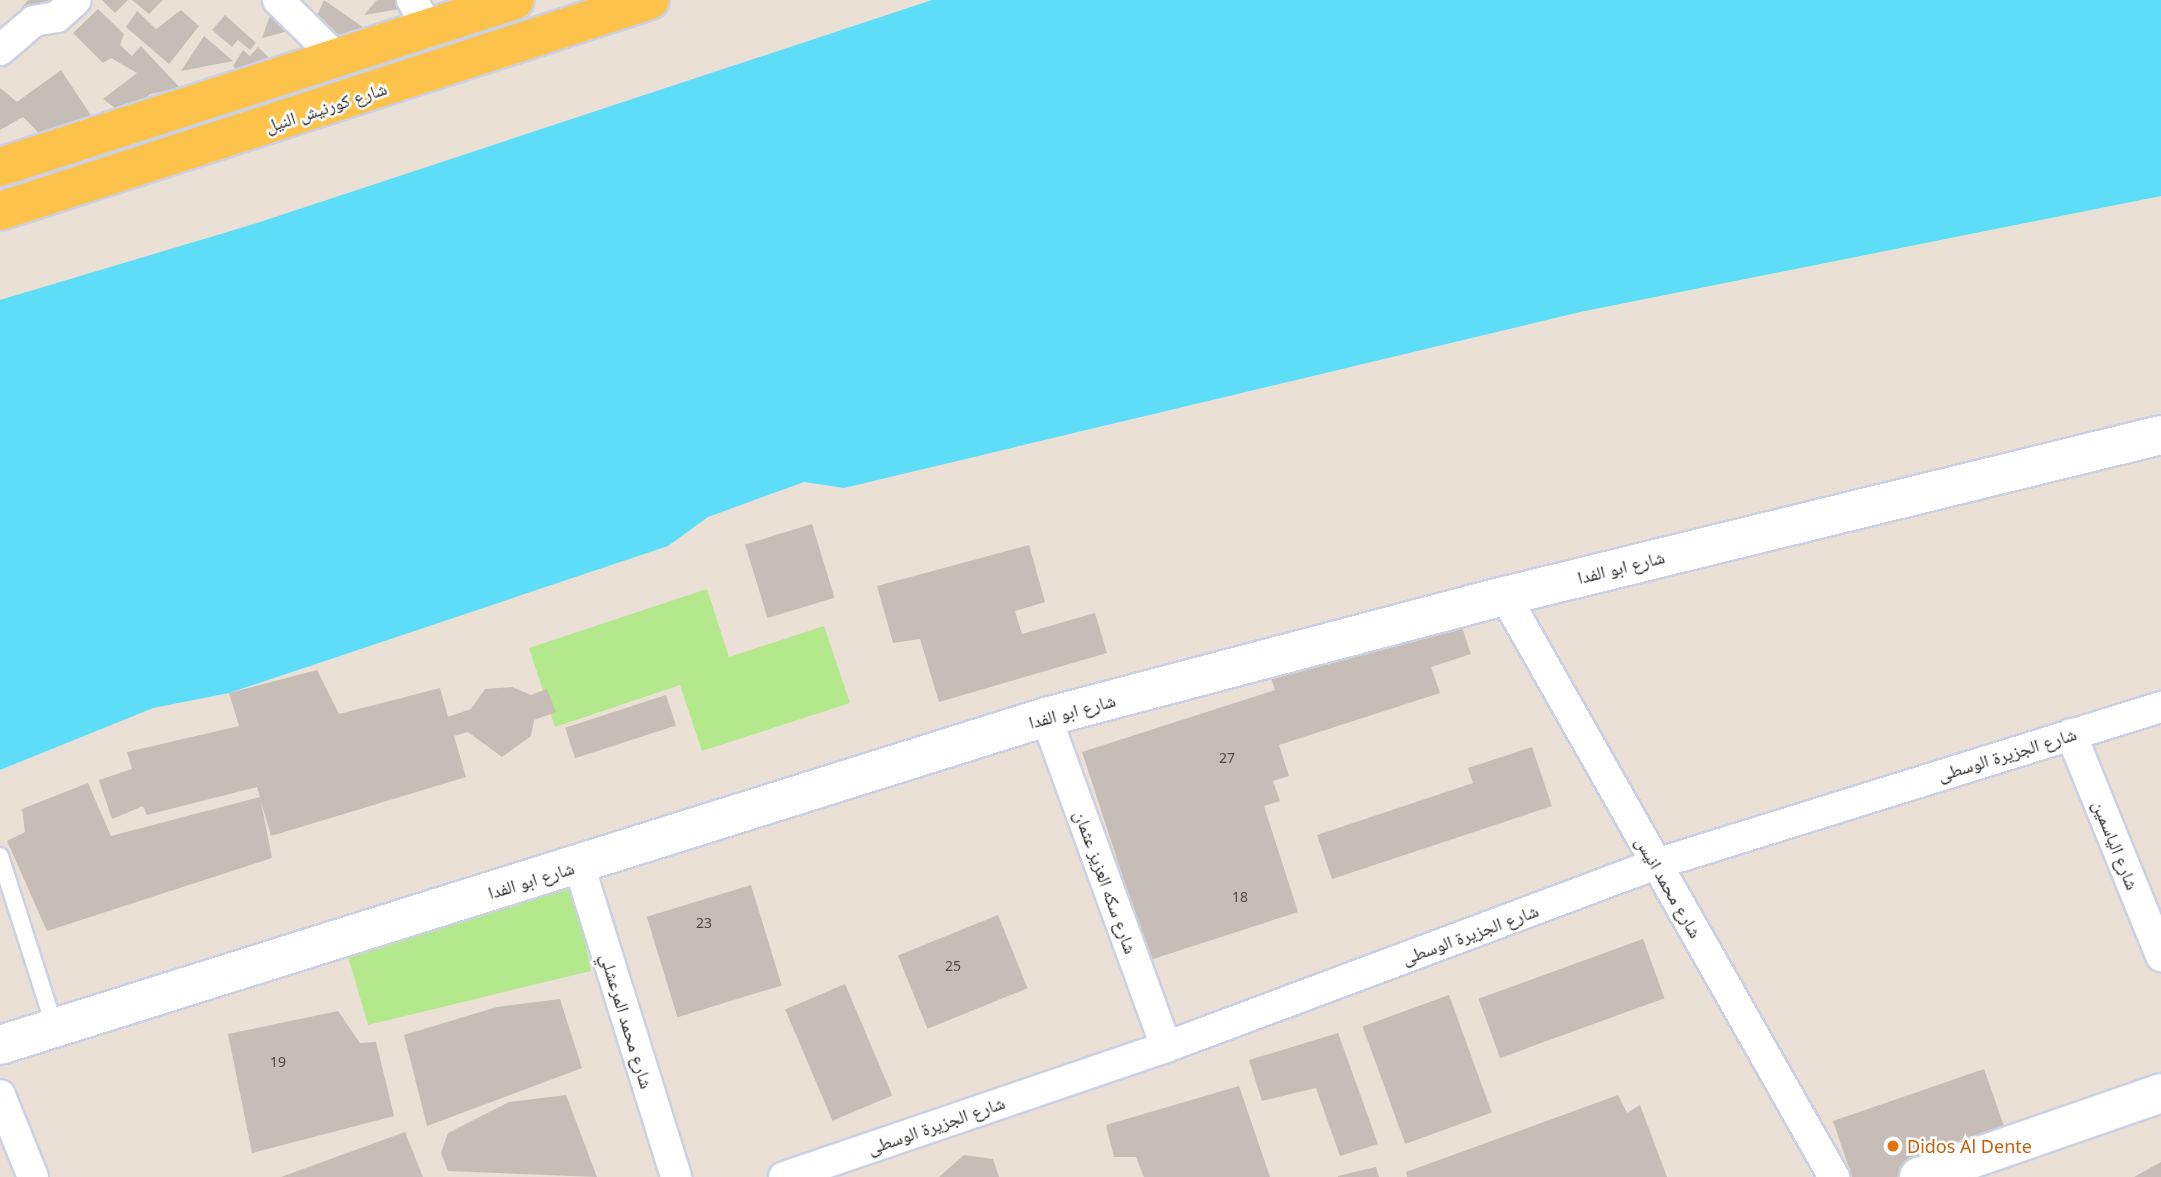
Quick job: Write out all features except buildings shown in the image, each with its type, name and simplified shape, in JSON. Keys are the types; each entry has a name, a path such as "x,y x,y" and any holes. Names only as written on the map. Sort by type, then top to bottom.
{"main road":[{"path":"0,167 338,60 421,14 515,0"},
{"name":"شارع كورنيش النيل","path":"0,211 650,0"}],"street":[{"path":"0,50 34,21 57,17 76,0"},
{"path":"278,0 338,60"},
{"name":"شارع ابو الفدا","path":"0,1045 1046,717 1505,596 2161,435"},
{"name":"شارع محمد انيس","path":"1505,596 1835,1177"},
{"name":"شارع الجزيرة الوسطى","path":"784,1177 1166,1047 1656,864 2161,707"},
{"name":"شارع سكه العزيز عثمان","path":"1046,717 1166,1047"},
{"name":"شارع الياسمين","path":"2071,734 2161,956"},
{"name":"شارع محمد المرعشلي","path":"579,865 676,1177"},
{"path":"1919,1177 2161,1093"},
{"path":"0,1095 33,1177"}],"lane":[{"path":"0,856 55,1028"}],"green space":[{"path":"707,589 729,657 824,626 850,703 702,751 680,685 555,727 529,648"},
{"path":"572,877 591,971 368,1025 347,953"}],"water":[{"path":"932,0 2161,0 2161,196 1580,312 844,488 804,482 708,517 668,546 229,693 153,708 0,770 0,300 254,224"}],"place":[{"name":"Didos Al Dente","path":"1893,1146"}]}
